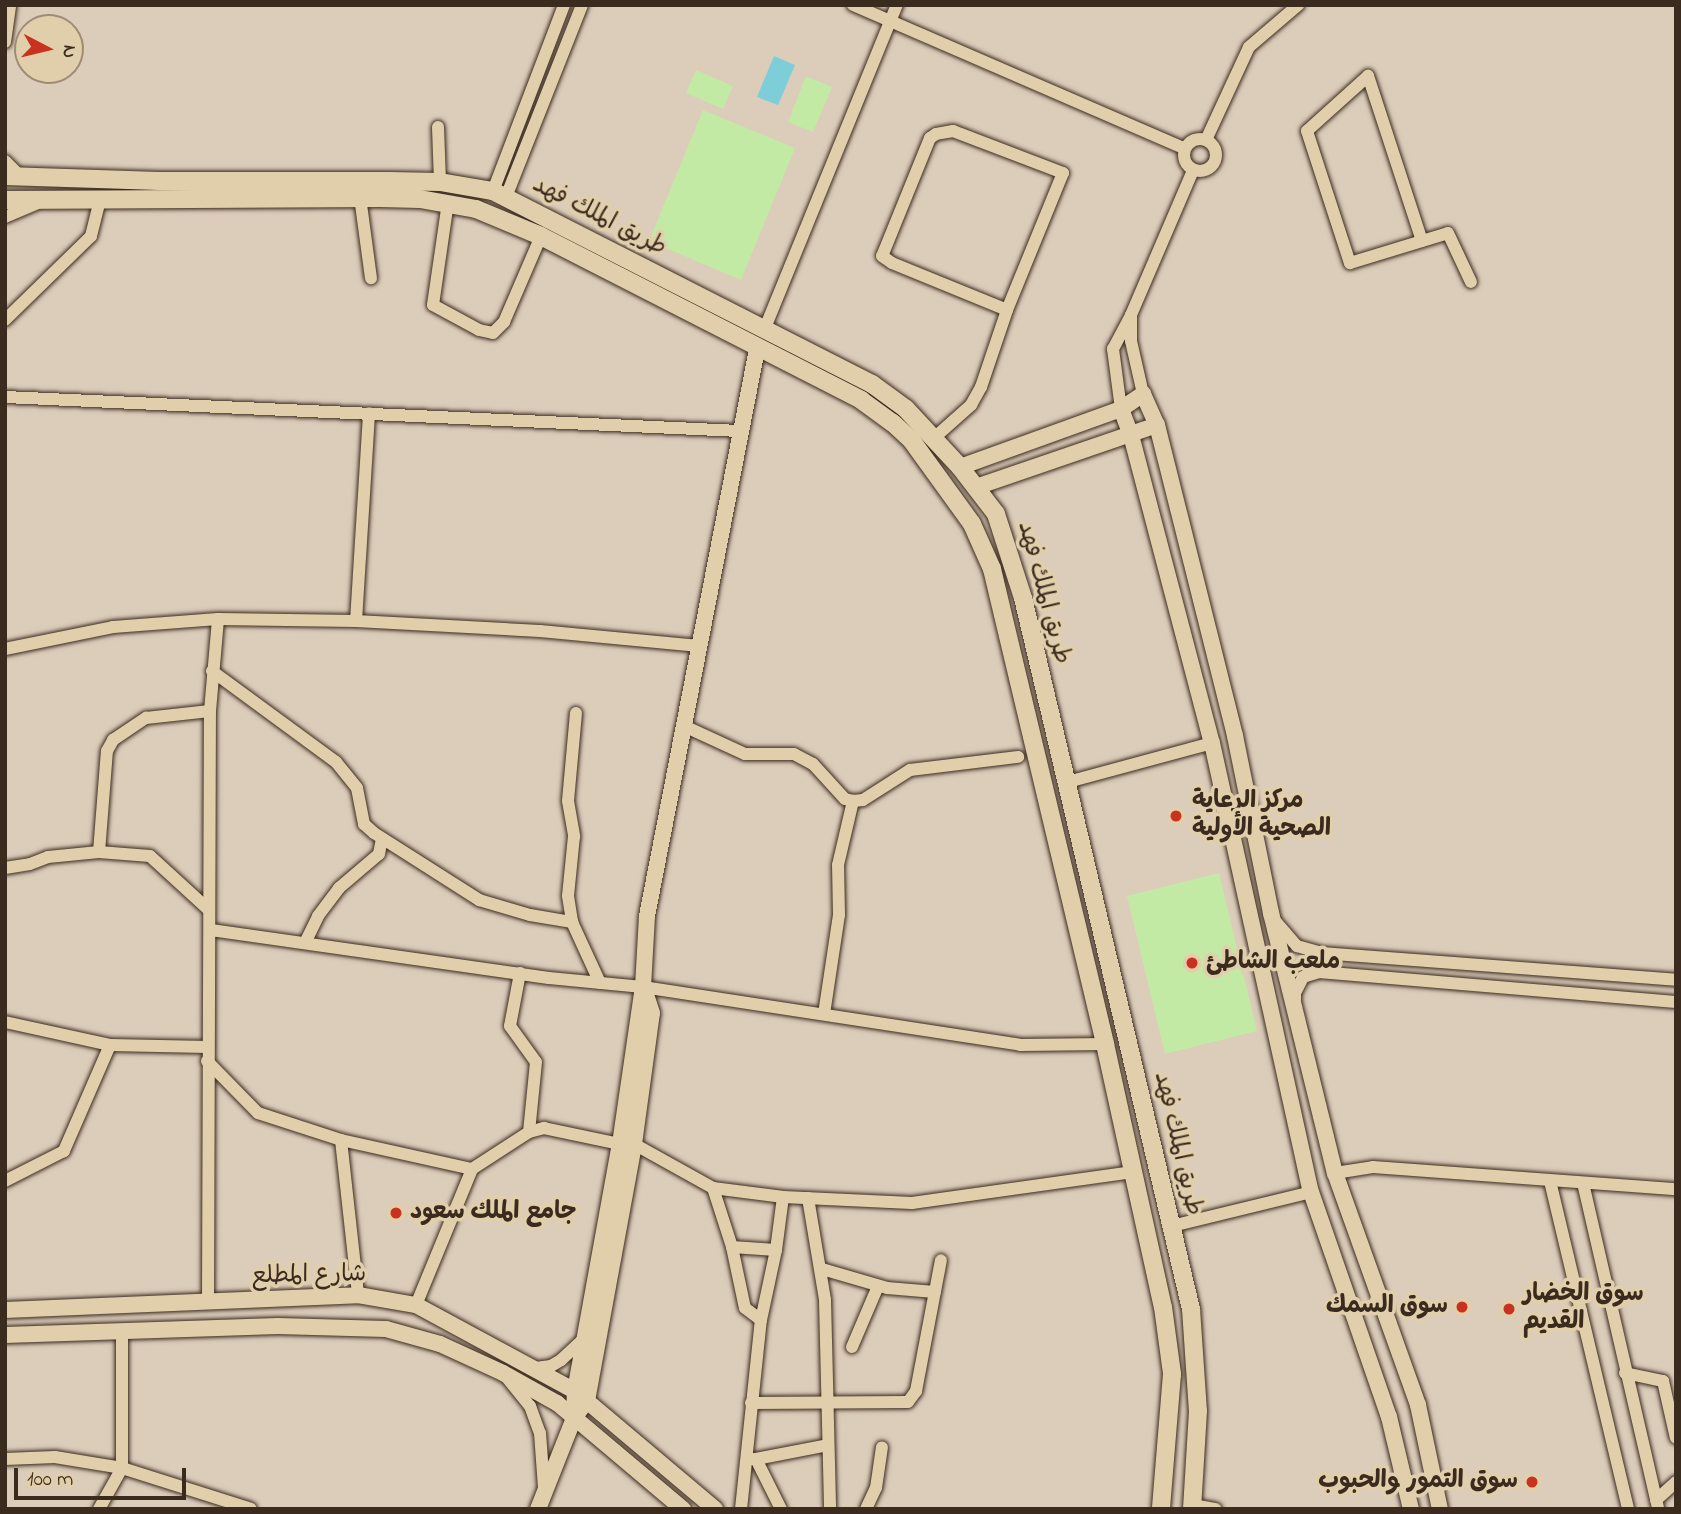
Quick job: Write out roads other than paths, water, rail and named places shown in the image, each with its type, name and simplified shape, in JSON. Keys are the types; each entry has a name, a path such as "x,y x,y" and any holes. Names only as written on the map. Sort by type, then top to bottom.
{"main road":[{"name":"طريق الملك فهد","path":"13,176 159,181 440,182 499,194 872,384 906,409 960,467 996,514 1023,598 1064,783 1191,1309 1198,1411 1193,1507"},
{"name":"طريق الملك فهد","path":"5,200 360,197 448,202 476,209 541,236 861,400 893,423 927,460 972,524 992,569 1105,1044 1163,1307 1172,1374 1161,1509"},
{"path":"1083,951 1104,945"}],"street":[{"path":"5,40 10,5"},
{"path":"499,194 564,5"},
{"path":"499,194 582,5"},
{"path":"853,5 1184,148"},
{"path":"765,328 897,5"},
{"path":"1206,140 1249,47 1298,5"},
{"path":"1422,241 1368,76 1307,131 1350,263 1422,241 1448,233 1471,282"},
{"path":"438,127 440,182"},
{"path":"934,438 971,405 981,387 1007,310 1063,173 953,131 936,134 930,138 882,256 892,263 1007,310"},
{"path":"1206,140 1216,152 1214,162 1208,169 1193,170 1185,163 1184,148 1191,141 1206,140"},
{"path":"5,161 13,176"},
{"path":"1193,170 1131,315 1113,349 1121,409 1131,435 1212,743 1311,1192 1389,1417 1410,1508"},
{"path":"360,197 371,278"},
{"path":"5,217 47,200"},
{"path":"5,320 91,236 100,201"},
{"path":"448,202 433,305 479,330 493,333 504,322 541,236"},
{"path":"1131,315 1131,341 1143,394 1157,425 1235,736 1271,913 1335,1173 1418,1405 1440,1509"},
{"path":"541,1501 581,1396 627,1144 643,987 647,916 757,349"},
{"path":"960,467 1121,409 1143,394"},
{"path":"5,397 216,409 369,413 739,431"},
{"path":"356,621 369,413"},
{"path":"976,487 1157,425"},
{"path":"5,649 114,628 218,619 356,621 540,631 699,646"},
{"path":"208,1301 210,711 218,619"},
{"path":"212,671 336,762 357,788 364,824 382,839 479,900 530,915 572,922"},
{"path":"99,852 107,751 113,740 146,718 210,711"},
{"path":"576,713 568,801 574,836 568,896 572,922 600,983"},
{"path":"684,726 745,754 794,754 813,764 845,799 853,801 863,800 917,768 1018,757"},
{"path":"1064,783 1212,743"},
{"path":"824,1014 839,915 838,865 853,801"},
{"path":"305,943 318,916 339,888 379,854 382,839"},
{"path":"5,868 48,857 99,852 150,856 209,910"},
{"path":"1271,913 1279,929 1297,946 1321,953 1676,980"},
{"path":"211,930 520,973 643,987 1020,1045 1105,1044"},
{"path":"1295,1011 1298,985 1303,977 1319,972 1676,1002"},
{"path":"520,973 510,1026 536,1062 529,1132"},
{"path":"5,1022 110,1045 208,1047"},
{"path":"5,1181 64,1151 110,1045"},
{"path":"207,1061 258,1113 341,1140 472,1169"},
{"path":"416,1305 472,1169 529,1132 544,1128 627,1144 713,1188 783,1197 912,1203 1133,1172"},
{"path":"341,1140 361,1326"},
{"path":"581,1396 586,1337 627,1144"},
{"path":"1335,1173 1373,1167 1676,1189"},
{"path":"1550,1181 1628,1509"},
{"path":"1583,1183 1657,1504"},
{"path":"713,1188 732,1247 745,1308 761,1320"},
{"path":"1171,1226 1311,1192"},
{"path":"741,1509 750,1459 751,1403 761,1320 776,1250 783,1197"},
{"path":"808,1198 822,1269 830,1404 830,1509"},
{"path":"732,1247 776,1250"},
{"path":"751,1403 908,1402 913,1397 942,1260"},
{"path":"822,1269 878,1286 935,1292"},
{"path":"852,1346 878,1286"},
{"name":"شارع المطلع","path":"5,1310 358,1295 416,1305 536,1368 581,1396 715,1509"},
{"name":"شارع المطلع","path":"5,1335 219,1327 361,1326 386,1329 440,1344 503,1373 557,1403 683,1509"},
{"path":"99,1509 122,1468 122,1332"},
{"path":"536,1368 551,1366 586,1337"},
{"path":"503,1373 530,1406 540,1433 541,1501"},
{"path":"1625,1373 1670,1380 1676,1438"},
{"path":"750,1459 828,1445"},
{"path":"866,1509 876,1488 882,1447"},
{"path":"5,1459 55,1457 122,1468 251,1509"},
{"path":"750,1459 781,1509"},
{"path":"1657,1504 1676,1482"},
{"path":"1193,1507 1216,1509"}],"water":[{"path":"774,56 795,65 778,105 757,97"}],"place":[{"name":"مركز الرعاية الصحية الأولية","path":"1176,816"},
{"name":"ملعب الشاطئ","path":"1192,963"},
{"name":"جامع الملك سعود","path":"396,1213"},
{"name":"سوق السمك","path":"1462,1307"},
{"name":"سوق الخضار القديم","path":"1509,1309"},
{"name":"سوق التمور والحبوب","path":"1532,1482"}]}
